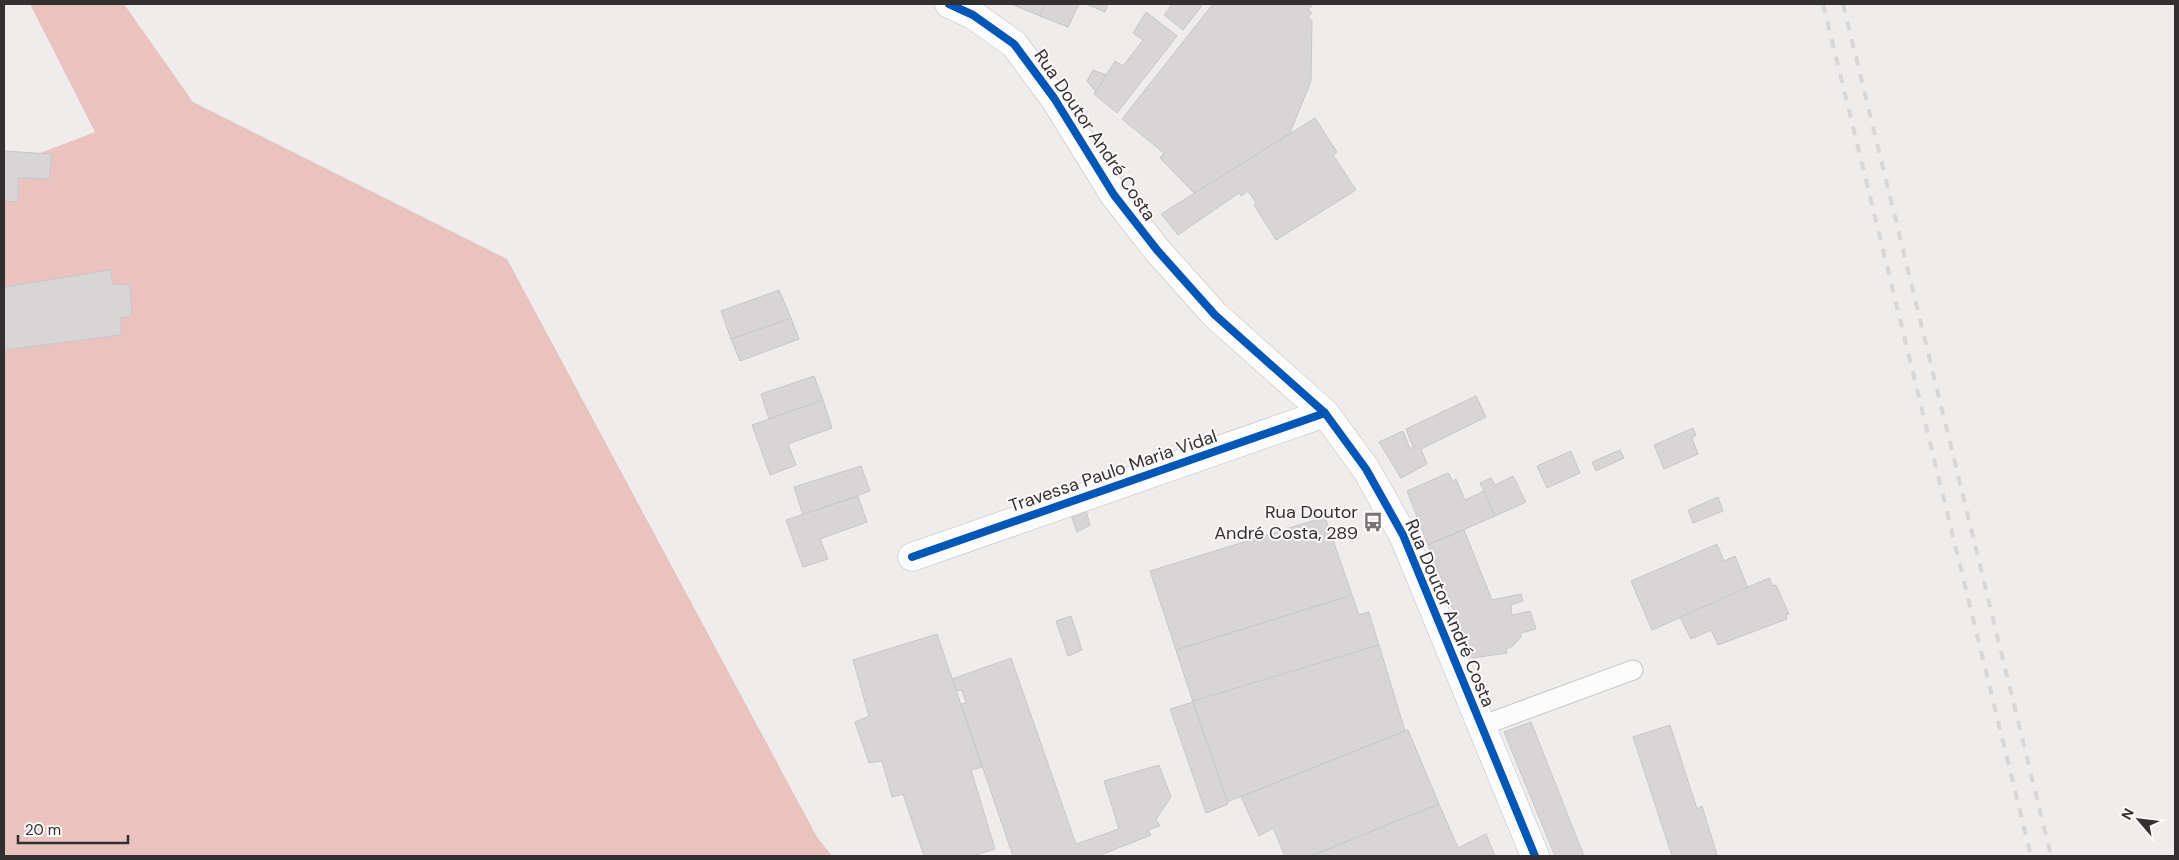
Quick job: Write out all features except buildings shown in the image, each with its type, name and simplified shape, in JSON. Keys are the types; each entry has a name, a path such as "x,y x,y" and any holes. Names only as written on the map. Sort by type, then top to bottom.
{"street":[{"name":"Rua Doutor André Costa","path":"949,4 974,15 1014,44 1054,98 1114,195 1157,250 1215,315 1324,413 1366,469 1403,535 1535,856"},
{"name":"Travessa Paulo Maria Vidal","path":"912,557 1324,413"}],"lane":[{"path":"1481,726 1633,670"}],"shaded area":[{"path":"30,4 124,4 193,102 507,259 817,837 832,856 4,856 4,167 95,132"}],"railway":[{"path":"1823,4 2031,856"},
{"path":"1843,4 2051,856"}],"cycle path":[{"path":"949,4 973,15 1014,44 1054,98 1114,195 1157,250 1215,315 1325,413 1366,469 1403,535 1535,856"},
{"path":"912,557 1325,413"}],"place":[{"name":"Rua Doutor André Costa, 289","path":"1373,522"}]}
